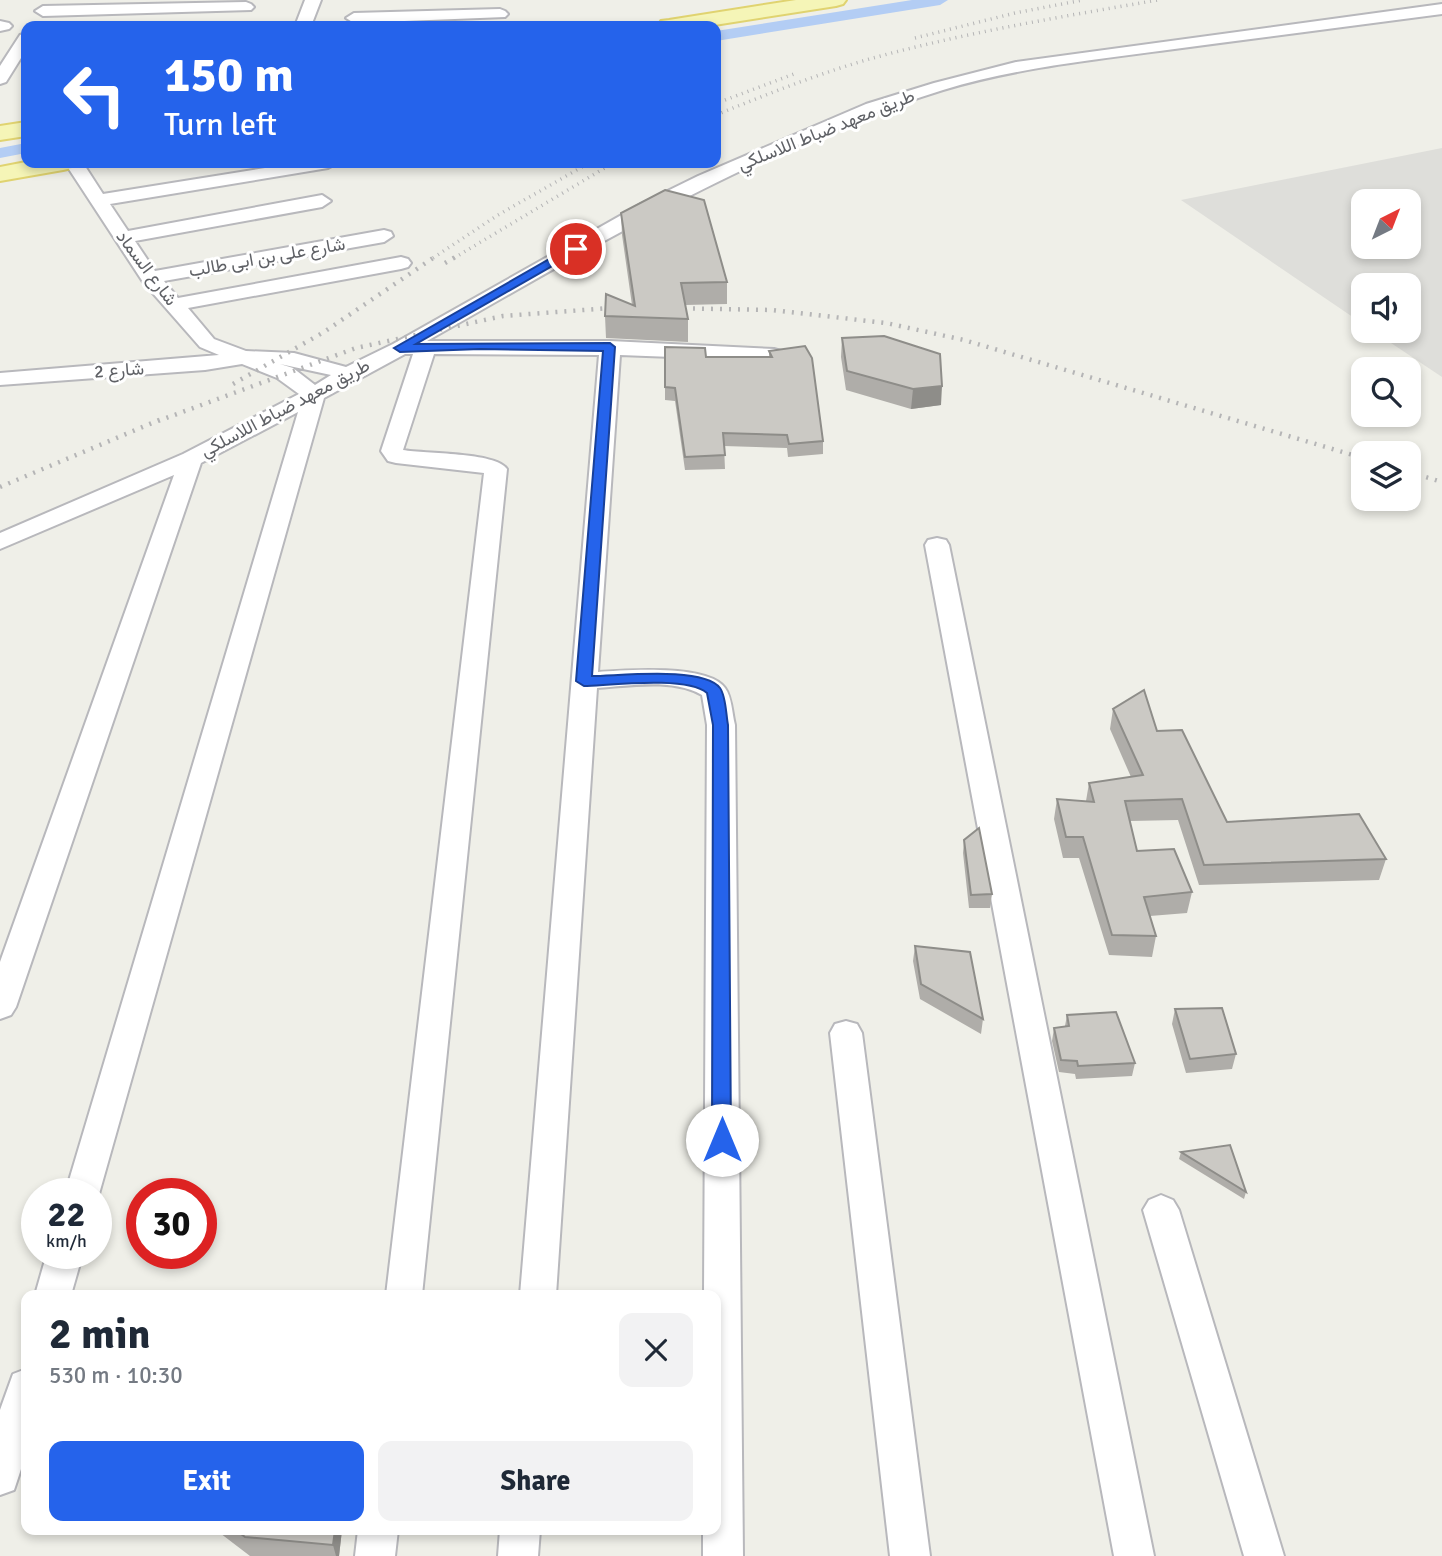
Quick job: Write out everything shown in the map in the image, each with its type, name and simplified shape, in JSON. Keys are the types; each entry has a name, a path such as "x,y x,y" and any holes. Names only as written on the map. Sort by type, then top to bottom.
{"main road":[{"path":"701,21 836,0"},
{"path":"0,133 21,130"},
{"path":"0,174 34,168"}],"street":[{"path":"305,21 313,0"},
{"path":"353,21 359,0"},
{"path":"426,21 500,20 513,0"},
{"path":"168,21 176,4"},
{"path":"36,21 46,6 102,12 176,4 247,4 240,21"},
{"name":"طريق معهد ضباط اللاسلكي","path":"0,542 191,459 301,384 346,373 413,348 648,208 704,180 781,145 909,95 985,74 1066,59 1442,9"},
{"path":"0,79 21,46"},
{"name":"شارع السماد","path":"77,168 150,278 207,343 301,384"},
{"path":"98,200 297,168"},
{"path":"122,238 321,201"},
{"name":"شارع على بن ابى طالب","path":"150,278 384,236"},
{"path":"174,305 401,263"},
{"path":"538,1290 610,347"},
{"path":"405,1290 496,469 483,465 406,458 396,456 392,451 413,348 610,347 774,355"},
{"name":"شارع السماد","path":"237,356 283,356 346,373"},
{"name":"شارع 2","path":"0,379 205,364 237,356"},
{"path":"86,1178 301,384"},
{"path":"0,1007 191,459"},
{"path":"937,545 1135,1556"},
{"path":"584,681 679,680 705,683 714,691 720,725 723,1556"},
{"path":"846,1033 910,1556"},
{"path":"1161,1210 1264,1556"},
{"path":"54,1290 60,1269"},
{"path":"0,1477 21,1404"},
{"path":"375,1556 377,1535"},
{"path":"518,1556 520,1535"}],"shaded area":[{"path":"1442,148 1442,377 1421,363 1421,357 1412,357 1391,343 1421,343 1421,273 1351,273 1351,316 1181,200"}],"building":[{"path":"665,190 704,200 727,282 681,283 688,319 605,316 606,294 635,306 621,213"},
{"path":"884,336 940,354 942,386 913,389 847,371 842,338"},
{"path":"805,346 812,358 823,441 789,444 787,435 723,433 725,455 685,457 675,388 665,387 665,347 705,348 706,357 772,357 769,351"},
{"path":"1144,690 1157,731 1182,730 1227,822 1359,814 1386,859 1204,865 1182,799 1125,801 1137,851 1174,849 1192,892 1144,897 1156,936 1112,935 1083,837 1066,837 1057,799 1094,802 1089,783 1143,775 1113,709"},
{"path":"979,828 992,894 971,895 964,840"},
{"path":"915,946 970,952 983,1019 921,984"},
{"path":"1222,1008 1236,1054 1190,1059 1175,1009"},
{"path":"1116,1012 1135,1063 1078,1066 1077,1061 1061,1060 1054,1028 1069,1026 1067,1015"},
{"path":"1230,1145 1246,1192 1181,1152"},
{"path":"242,1535 334,1535 333,1545"}],"waterway":[{"path":"721,35 940,0"},
{"path":"0,153 21,149"}],"railway":[{"path":"915,38 1015,13 1083,0"},
{"path":"721,113 828,72 902,50 1011,26 1158,0"},
{"path":"725,100 794,74"},
{"path":"435,257 498,215 580,168"},
{"path":"454,258 605,168"},
{"path":"445,263 457,256"},
{"path":"233,384 324,332 435,257"},
{"path":"158,421 356,348 503,316 624,307"},
{"path":"666,308 772,310 886,323 964,340 1351,454"},
{"path":"0,487 164,418"},
{"path":"1421,476 1442,482"}],"route":[{"path":"576,249 400,348 610,347 584,681 679,680 705,683 714,691 720,725 722,1140"}]}
